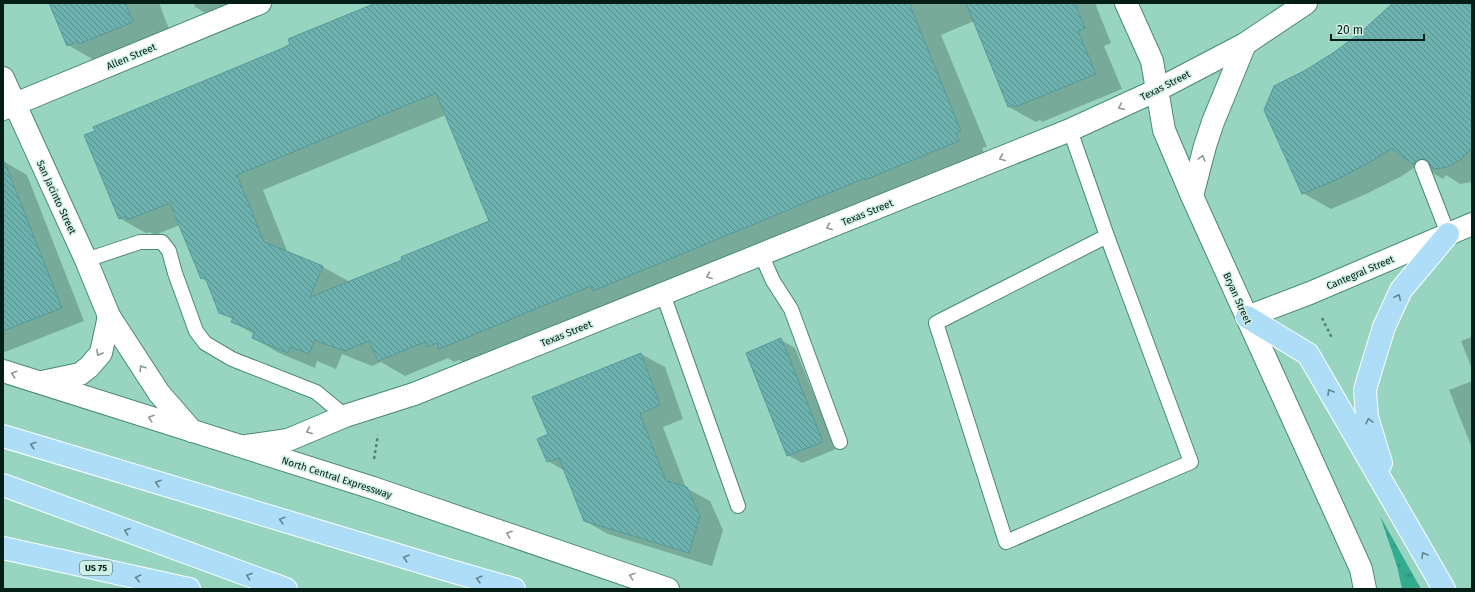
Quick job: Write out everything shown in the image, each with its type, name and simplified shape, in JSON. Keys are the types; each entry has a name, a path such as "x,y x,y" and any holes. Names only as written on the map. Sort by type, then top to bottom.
{"highway":[{"path":"1392,498 1367,417 1365,390 1384,327 1401,290 1448,234"},
{"path":"1247,317 1308,354 1444,589"},
{"path":"3,436 514,589"},
{"path":"3,485 286,589"},
{"name":"US 75","path":"3,548 189,589"}],"street":[{"name":"Allen Street","path":"9,107 260,3"},
{"name":"Bryan Street","path":"1126,3 1152,61 1164,130 1192,196 1360,569 1365,589"},
{"name":"Texas Street","path":"242,447 288,440 345,416 414,394 1070,130 1157,90 1245,44 1306,3"},
{"path":"1192,196 1213,122 1245,44"},
{"name":"San Jacinto Street","path":"3,78 9,107 86,260 109,316 159,393 192,431"},
{"name":"Cantegral Street","path":"1247,317 1310,293 1472,224"},
{"path":"40,383 80,374 89,367 101,353 109,316"},
{"name":"North Central Expressway","path":"3,371 373,488 668,589"}],"lane":[{"path":"1070,130 1107,236 1192,462 1006,542 936,323 1107,236"},
{"path":"1422,167 1448,234"},
{"path":"86,260 140,242 162,242 169,251 175,274 196,331 205,344 232,359 316,392 345,416"},
{"path":"761,254 773,281 791,309 840,442"},
{"path":"663,294 738,506"}],"green space":[{"path":"1380,516 1421,589 1402,589 1397,566"}],"building":[{"path":"49,3 125,3 133,22 79,44 78,41 67,46"},
{"path":"376,3 909,3 961,131 956,133 959,141 865,180 865,178 593,291 591,286 439,349 437,343 427,347 425,342 378,361 369,341 344,351 315,340 309,354 291,347 288,353 252,338 254,331 231,322 233,318 219,313 205,277 201,279 170,203 127,220 126,216 119,219 84,135 95,131 93,127 283,48 290,44 288,39","holes":["436,93 489,221 401,257 402,260 310,297 323,266 264,242 237,175"]},
{"path":"966,3 1075,3 1085,28 1078,31 1096,74 1015,107 1014,105 1008,107"},
{"path":"1393,3 1472,3 1472,148 1459,161 1447,167 1435,169 1432,168 1428,161 1424,159 1419,159 1414,164 1411,163 1392,148 1374,160 1338,179 1302,194 1264,110 1274,86 1304,71 1333,53 1360,33"},
{"path":"3,163 5,163 62,308 3,331"},
{"path":"781,338 823,442 787,456 746,353"},
{"path":"641,353 660,405 640,414 666,481 687,487 700,516 689,553 584,521 559,458 547,462 537,439 548,434 532,397"}]}
